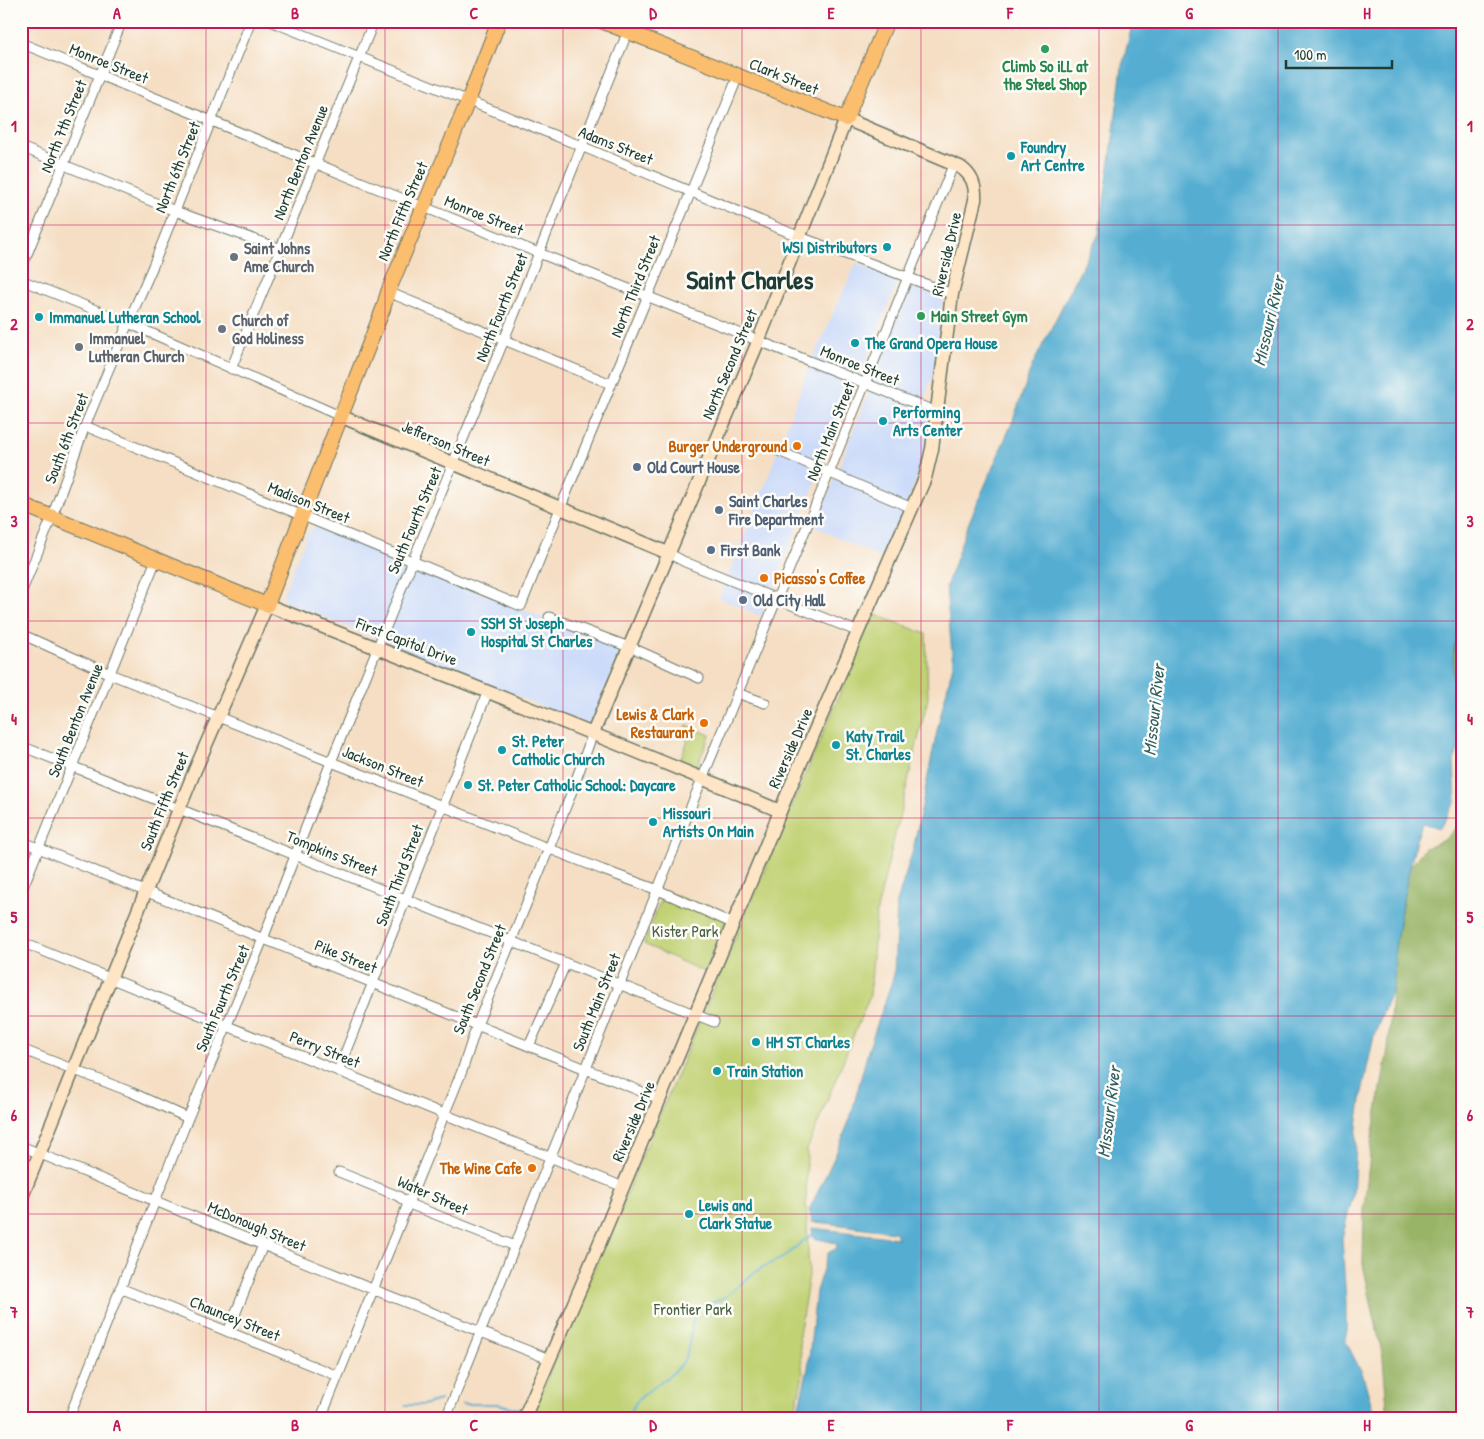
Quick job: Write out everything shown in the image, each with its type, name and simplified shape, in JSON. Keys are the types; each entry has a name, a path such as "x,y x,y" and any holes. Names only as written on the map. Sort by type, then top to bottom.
{"main road":[{"name":"North Fifth Street","path":"340,416 422,206 468,101 499,21"},
{"name":"Clark Street","path":"601,21 630,27 738,76 846,119"},
{"name":"North Second Street","path":"846,119 887,21"},
{"name":"South Fifth Street","path":"267,605 340,416"},
{"name":"First Capitol Drive","path":"21,504 267,605"}],"street":[{"name":"North 7th Street","path":"21,269 122,21"},
{"name":"North 6th Street","path":"128,323 251,21"},
{"name":"Adams Street","path":"270,21 581,146 800,237 952,294"},
{"name":"North Benton Avenue","path":"231,369 374,21"},
{"name":"North Fourth Street","path":"453,464 630,27"},
{"name":"Monroe Street","path":"21,43 316,164 937,412"},
{"name":"North Third Street","path":"560,508 738,76"},
{"name":"Clark Street","path":"846,119 954,163"},
{"name":"North Second Street","path":"668,553 758,342 846,119"},
{"path":"21,147 175,211 281,249"},
{"name":"North Main Street","path":"777,598 954,163"},
{"name":"Riverside Drive","path":"524,1418 734,924 780,811 912,508 929,463 952,294 976,192 971,177 954,163"},
{"name":"Jefferson Street","path":"21,280 128,323 340,416 668,553 685,562 859,632"},
{"path":"388,292 611,384"},
{"name":"South 6th Street","path":"21,593 52,517 85,426 128,323"},
{"name":"Madison Street","path":"85,426 521,606 560,508"},
{"path":"774,449 912,508"},
{"name":"South Fourth Street","path":"69,1418 188,1118 263,939 401,588 453,464"},
{"name":"South Second Street","path":"321,1418 462,1072 477,1025 549,849 593,733 668,553"},
{"name":"South Benton Avenue","path":"21,892 156,560"},
{"name":"South Main Street","path":"446,1418 702,778 777,598"},
{"name":"First Capitol Drive","path":"267,605 593,733 780,811"},
{"name":"South Fifth Street","path":"21,1199 179,809 267,605"},
{"path":"549,617 630,648 699,678"},
{"name":"Jackson Street","path":"21,634 110,674 549,849 658,890 734,924"},
{"name":"South Third Street","path":"338,1071 488,691"},
{"path":"737,693 765,703"},
{"name":"Tompkins Street","path":"21,746 714,1022"},
{"name":"Pike Street","path":"21,841 660,1099"},
{"name":"Perry Street","path":"21,942 616,1184"},
{"path":"529,1046 566,963"},
{"path":"21,1049 131,1092 188,1118"},
{"name":"McDonough Street","path":"21,1146 549,1359"},
{"name":"Water Street","path":"339,1172 398,1196 409,1204 515,1246"},
{"path":"228,1332 263,1245"},
{"name":"Chauncey Street","path":"120,1288 338,1376"}],"shaded area":[{"path":"856,263 899,279 761,616 719,598 769,474 808,369"},
{"path":"911,286 940,296 943,299 936,368 920,412 929,416 924,456 904,514 883,559 815,527"},
{"path":"315,527 622,649 590,726 284,601 283,594 308,532"}],"green space":[{"path":"1463,602 1463,725 1452,697 1454,648"},
{"name":"Frontier Park","path":"874,614 926,634 928,698 876,914 870,995 807,1150 806,1199 809,1275 799,1335 803,1375 793,1418 530,1418"},
{"path":"687,725 710,735 696,768 680,760 688,740 682,737"},
{"path":"1463,821 1463,1418 1388,1418 1383,1358 1363,1264 1364,1208 1372,1138 1388,1050 1395,948 1409,868 1425,848 1444,840"},
{"name":"Kister Park","path":"664,891 727,916 704,972 644,944"}],"water":[{"name":"Missouri River","path":"1133,21 1463,21 1463,602 1454,648 1452,697 1459,748 1454,761 1456,801 1440,828 1423,823 1416,840 1402,904 1395,948 1394,984 1374,1036 1363,1087 1357,1127 1353,1195 1342,1238 1346,1302 1346,1342 1363,1375 1375,1418 796,1418 808,1368 816,1291 828,1253 837,1248 836,1243 813,1238 812,1228 897,1238 895,1232 812,1222 809,1210 835,1156 850,1119 868,1051 894,975 897,902 913,850 938,726 953,665 946,587 966,529 1012,423 1032,366 1099,234 1122,67"}],"waterway":[{"path":"628,1418 631,1409 643,1395 681,1365 687,1353 696,1314 702,1307 728,1295 754,1273 784,1257 814,1234"},
{"path":"405,1405 423,1405 440,1400"},
{"path":"462,1404 498,1404 522,1410"}],"place":[{"name":"Climb So iLL at the Steel Shop","path":"1045,49"},
{"name":"Foundry Art Centre","path":"1011,156"},
{"name":"WSI Distributors","path":"887,247"},
{"name":"Saint Johns Ame Church","path":"234,257"},
{"name":"Main Street Gym","path":"921,316"},
{"name":"Immanuel Lutheran School","path":"39,317"},
{"name":"Church of God Holiness","path":"222,329"},
{"name":"The Grand Opera House","path":"855,343"},
{"name":"Immanuel Lutheran Church","path":"79,347"},
{"name":"Performing Arts Center","path":"883,421"},
{"name":"Burger Underground","path":"797,446"},
{"name":"Old Court House","path":"637,467"},
{"name":"Saint Charles Fire Department","path":"719,510"},
{"name":"First Bank","path":"711,550"},
{"name":"Picasso's Coffee","path":"764,578"},
{"name":"Old City Hall","path":"743,600"},
{"name":"SSM St Joseph Hospital St Charles","path":"471,632"},
{"name":"Lewis & Clark Restaurant","path":"704,723"},
{"name":"Katy Trail St. Charles","path":"836,745"},
{"name":"St. Peter Catholic Church","path":"502,750"},
{"name":"St. Peter Catholic School: Daycare","path":"468,785"},
{"name":"Missouri Artists On Main","path":"653,822"},
{"name":"HM ST Charles","path":"756,1042"},
{"name":"Train Station","path":"717,1071"},
{"name":"The Wine Cafe","path":"532,1168"},
{"name":"Lewis and Clark Statue","path":"689,1214"}],"district":[{"name":"Saint Charles","path":"750,280"}]}
